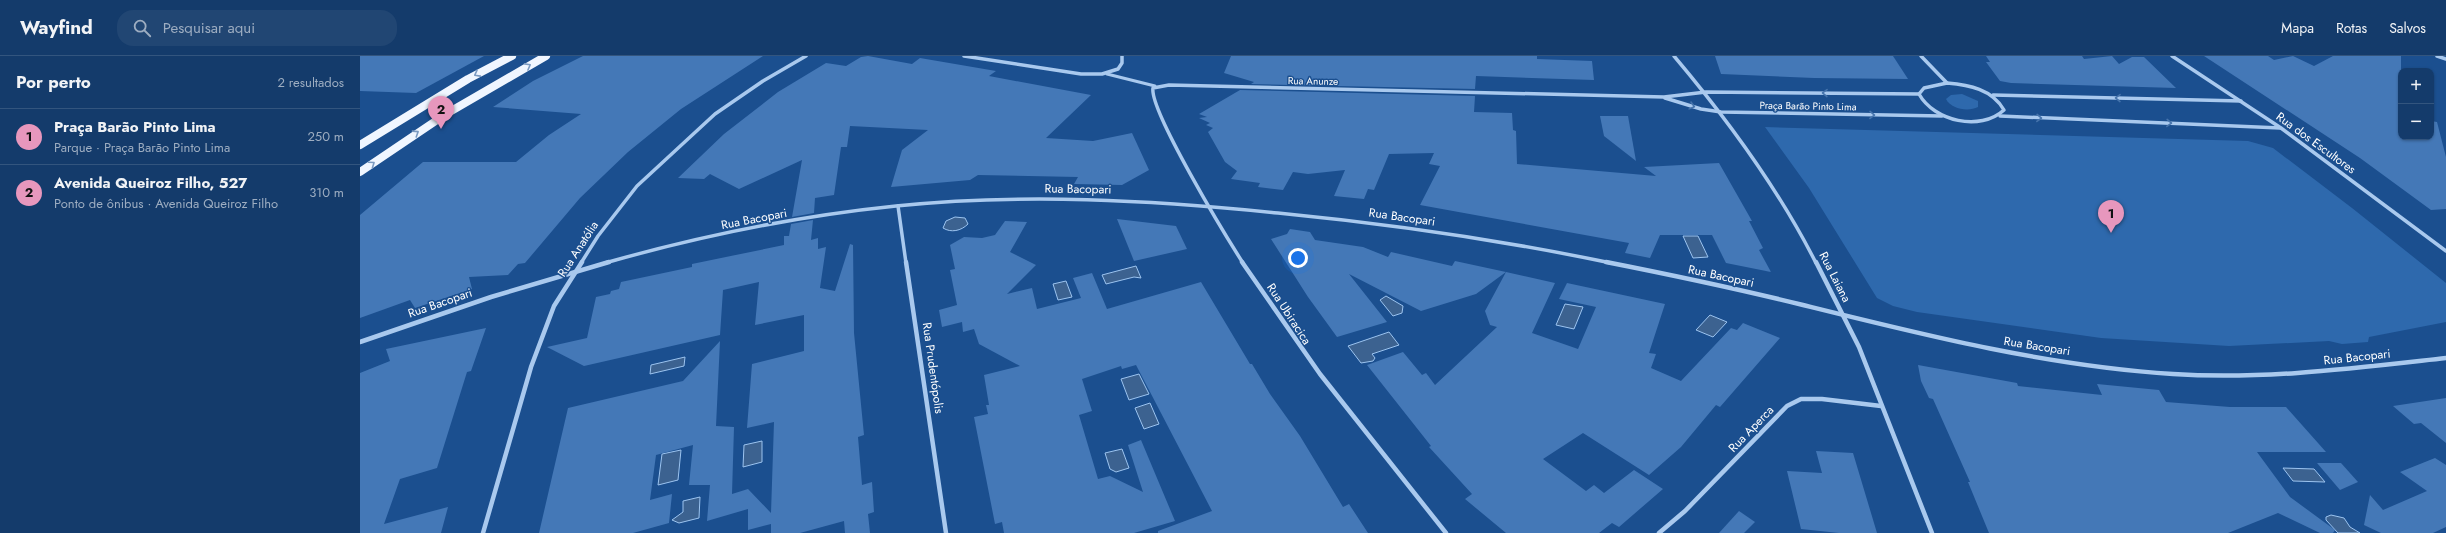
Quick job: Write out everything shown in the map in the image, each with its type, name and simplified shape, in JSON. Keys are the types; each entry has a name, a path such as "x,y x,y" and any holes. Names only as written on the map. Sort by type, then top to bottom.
{"main road":[{"path":"360,144 468,79 512,56"},
{"path":"360,172 446,114 546,56"}],"street":[{"name":"Rua Anatólia","path":"483,533 531,368 554,306 612,216 637,186 695,132 730,103 806,56"},
{"name":"Rua Anunze","path":"964,56 1062,71 1107,74 1155,86 1664,98 1706,92"},
{"path":"1107,74 1122,65 1122,56"},
{"name":"Rua Laiana","path":"1674,56 1706,92 1721,112 1766,177 1816,260 1859,347 1881,406 1920,498 1932,533"},
{"path":"1921,56 1948,84"},
{"name":"Rua dos Escultores","path":"2172,56 2281,128 2446,251"},
{"path":"2437,56 2446,59"},
{"path":"1942,116 1926,105 1920,94 1929,86 1948,84 1964,85 1992,95 2241,101"},
{"name":"Rua Ubiracica","path":"1155,86 1152,94 1207,205 1286,330 1317,373 1446,533"},
{"name":"Praça Barão Pinto Lima","path":"1706,92 1920,94"},
{"path":"1992,95 2001,103 2004,110 2000,116"},
{"name":"Rua Anunze","path":"1664,98 1721,112"},
{"name":"Praça Barão Pinto Lima","path":"1721,112 1942,116 1976,122 1990,120 2000,116"},
{"path":"2000,116 2281,128"},
{"name":"Rua Bacopari","path":"360,342 486,298 576,271 728,234 793,221 898,206 1008,198 1048,198 1137,200 1207,205 1396,226 1476,237 1563,253 1749,292 1907,332 1998,350 2108,368 2191,375 2315,372 2446,358"},
{"name":"Rua Prudentópolis","path":"898,206 946,533"},
{"name":"Rua Aperca","path":"1659,533 1685,511 1787,406 1801,399 1822,399 1881,406"}],"shaded area":[{"path":"1962,94 1978,101 1978,107 1974,109 1960,109 1952,105 1946,99 1951,95"},
{"path":"1765,127 2248,141 2273,148 2352,208 2446,283 2446,322 2369,337 2368,342 2342,344 2329,341 2229,346 2101,338 1917,312 1893,306 1877,298 1809,188"},
{"path":"955,217 965,218 968,224 956,230 946,230 943,228 946,221"},
{"path":"1683,236 1698,236 1708,257 1693,258"},
{"path":"1136,266 1141,278 1134,277 1106,284 1102,275"},
{"path":"1066,281 1072,297 1058,300 1053,284"},
{"path":"1386,296 1403,306 1402,313 1393,316 1380,300"},
{"path":"1565,304 1583,307 1574,329 1556,325"},
{"path":"1710,315 1727,322 1713,337 1696,330"},
{"path":"1389,332 1399,345 1372,354 1375,358 1373,361 1361,363 1348,346"},
{"path":"685,357 684,366 650,374 651,365"},
{"path":"1139,374 1149,394 1129,400 1121,379"},
{"path":"1150,403 1159,424 1144,429 1135,408"},
{"path":"762,441 762,462 743,467 744,445"},
{"path":"1122,449 1129,468 1116,472 1110,469 1105,453"},
{"path":"681,450 678,480 658,485 662,454"},
{"path":"2283,468 2314,469 2325,482 2293,481"},
{"path":"700,497 699,518 679,523 672,520 683,512 683,501"},
{"path":"2331,515 2344,518 2350,527 2360,533 2338,533 2326,520 2326,517"}],"building":[{"path":"360,56 484,56 416,93 360,91"},
{"path":"583,56 763,56 681,109 628,152 580,198 525,263 518,264 508,275 469,277 472,289 415,308 410,300 360,318 360,215 423,162 516,162 549,135 581,114 493,107 533,81"},
{"path":"868,56 912,64 920,58 996,71 989,76 1091,95 1046,138 1093,141 1132,133 1149,170 1122,185 1074,184 1078,177 978,175 970,180 891,187 902,150 928,130 850,126 847,147 841,147 834,195 815,198 814,213 792,217 802,160 739,189 710,174 704,179 678,178 724,134 778,92 826,63 846,66 861,57"},
{"path":"1231,56 1537,56 1537,59 1592,61 1594,80 1476,76 1475,89 1251,84 1254,82 1224,73"},
{"path":"1715,56 1893,56 1908,79 1814,78 1721,74"},
{"path":"1986,56 2082,56 2084,59 2112,56 2119,64 2132,57 2144,57 2176,88 2011,83 2000,81 1986,62 1990,62"},
{"path":"2204,56 2268,56 2274,60 2293,56 2314,66 2333,56 2401,56 2401,68 2398,68 2398,140 2434,140 2434,122 2437,122 2446,157 2446,209 2431,210 2360,158"},
{"path":"1240,90 1475,96 1474,112 1512,113 1513,130 1516,131 1517,164 1656,176 1644,167 1719,163 1752,221 1749,221 1763,248 1759,250 1771,272 1726,263 1712,235 1660,235 1650,258 1625,253 1629,243 1420,205 1440,166 1429,164 1434,153 1389,154 1374,190 1368,189 1364,199 1334,196 1345,170 1308,174 1293,172 1283,190 1258,187 1260,183 1231,179 1237,171 1225,162 1208,132 1213,128 1206,125 1210,123 1199,118 1207,117 1199,114"},
{"path":"1600,116 1628,116 1636,161 1604,136"},
{"path":"1117,219 1176,226 1187,249 1134,261"},
{"path":"813,220 811,240 818,238 818,249 826,247 820,288 835,291 850,244 853,245 854,333 864,435 858,437 862,485 872,482 874,512 868,514 870,533 845,533 844,521 800,533 771,533 771,524 748,530 748,509 707,521 710,485 689,485 693,445 656,455 650,500 672,494 669,523 633,533 539,533 568,408 683,381 720,341 716,426 734,427 732,494 748,489 771,513 774,422 747,428 752,364 804,351 804,315 755,325 759,282 723,290 720,335 584,366 547,347 587,338 596,297 610,294 611,291 619,289 621,282 692,267 692,264 784,245 784,236 789,236 791,224"},
{"path":"1005,221 1027,222 1010,252 1036,265 1007,294 1032,288 1037,309 1081,298 1073,278 1092,273 1107,309 1201,282 1250,364 1252,364 1270,394 1300,436 1343,507 1349,504 1368,533 1158,533 1158,531 1212,511 1136,365 1122,369 1121,366 1082,379 1092,411 1079,415 1098,479 1110,476 1143,492 1128,445 1141,440 1175,521 1134,533 1004,533 1002,522 995,524 974,417 988,414 986,405 989,405 984,375 1020,366 979,344 974,329 963,332 962,322 942,327 939,310 957,305 950,270 955,269 950,245 964,237 982,238 995,235"},
{"path":"1290,229 1310,232 1315,240 1363,247 1388,257 1391,252 1452,266 1455,261 1506,272 1476,294 1421,311 1349,274 1387,322 1337,337 1308,297 1271,239 1287,234"},
{"path":"1506,272 1555,283 1532,333 1578,349 1596,307 1559,299 1567,283 1665,304 1649,353 1656,354 1651,368 1681,381 1731,328 1737,330 1743,323 1780,338 1720,407 1716,405 1681,447 1649,475 1583,433 1543,459 1586,491 1594,485 1604,493 1634,470 1663,489 1619,527 1612,523 1599,533 1506,533 1465,499 1472,494 1429,447 1431,446 1367,365 1403,352 1422,375 1426,373 1435,385 1497,327 1490,325 1485,311"},
{"path":"486,328 471,371 467,372 437,468 400,479 384,524 448,507 441,533 360,533 360,373 390,361 386,349"},
{"path":"1918,365 2017,383 2018,386 2102,395 2097,384 2159,390 2166,402 2230,407 2286,407 2326,452 2257,452 2290,497 2335,530 2333,533 2320,533 2278,513 2228,533 1989,533 1968,482 1970,482 1933,399 1929,398 1921,381"},
{"path":"2446,398 2446,443 2421,423 2414,424 2393,406"},
{"path":"1816,451 1853,453 1877,533 1839,533 1801,529 1787,471 1822,473"},
{"path":"2435,458 2446,465 2446,527 2433,533 2381,533 2364,525 2370,495 2383,510 2427,491 2400,472"},
{"path":"2317,463 2341,463 2358,482 2340,490"},
{"path":"1739,511 1755,522 1744,533 1719,533"}],"place":[{"name":"Avenida Queiroz Filho, 527","path":"441,129"},
{"name":"Praça Barão Pinto Lima","path":"2111,233"}]}
